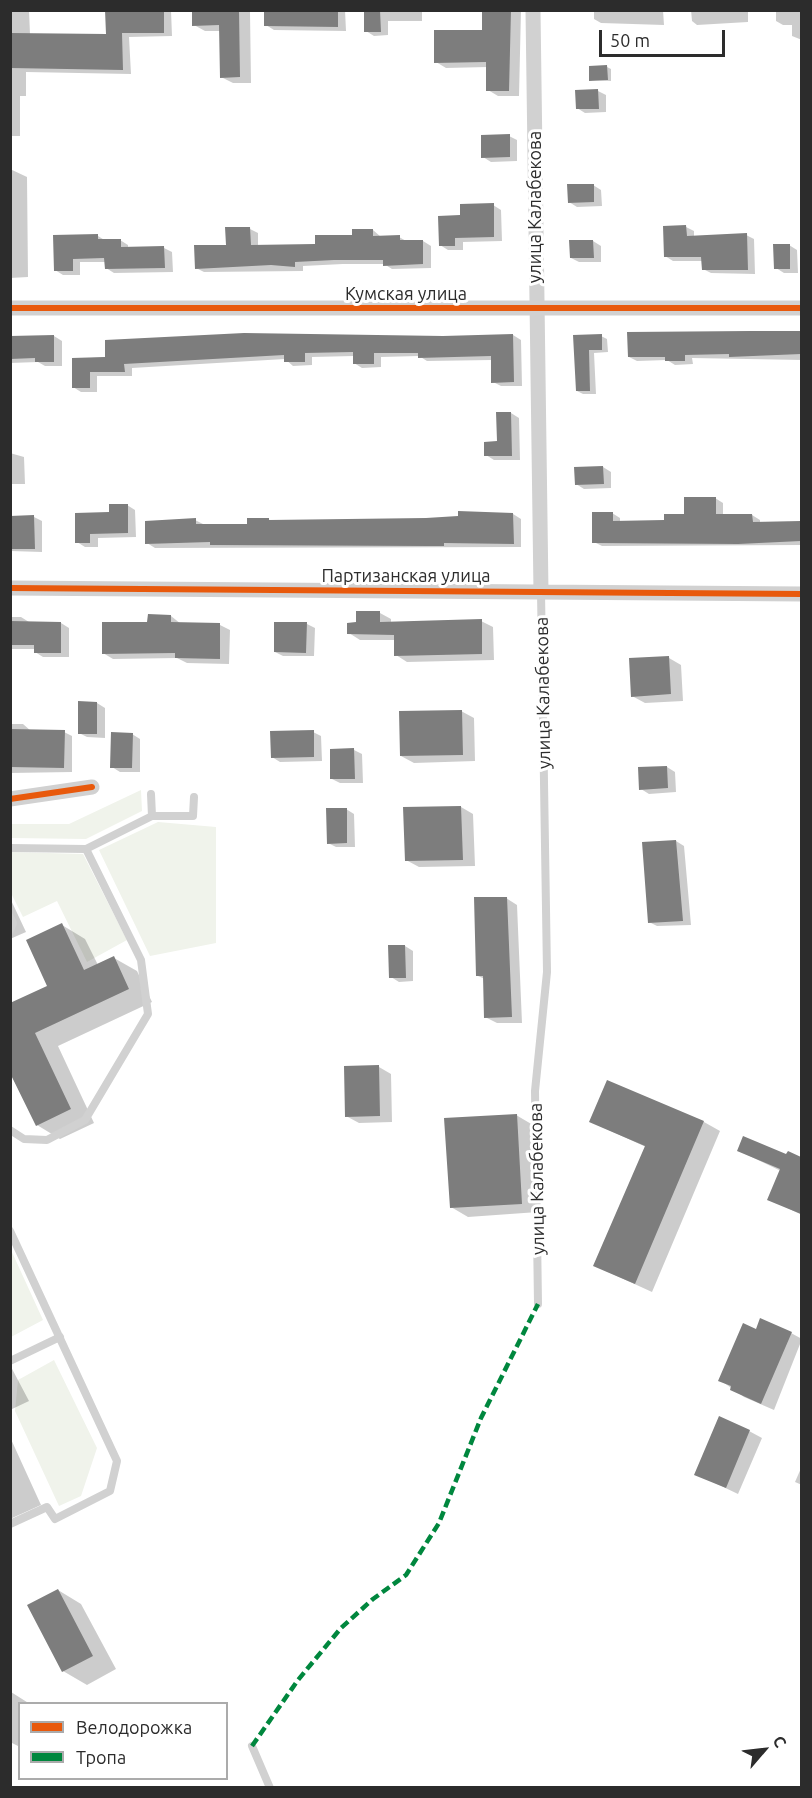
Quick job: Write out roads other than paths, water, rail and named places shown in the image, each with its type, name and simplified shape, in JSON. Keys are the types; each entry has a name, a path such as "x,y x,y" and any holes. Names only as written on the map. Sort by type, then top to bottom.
{"street":[{"name":"улица Калабекова","path":"534,10 541,592"},
{"name":"Кумская улица","path":"10,308 536,310 801,308"},
{"name":"Партизанская улица","path":"10,588 801,594"},
{"path":"10,799 92,787"}],"lane":[{"name":"улица Калабекова","path":"538,1304 536,1091 547,972 541,592"},
{"path":"151,794 152,816"},
{"path":"10,848 86,849 152,816 193,816 194,797"},
{"path":"10,1130 24,1139 47,1140 85,1120 148,1014 141,960 86,849"},
{"path":"10,1231 117,1461 110,1491 55,1519 47,1507 10,1524"},
{"path":"10,1361 60,1337"},
{"path":"252,1746 270,1788"}]}
